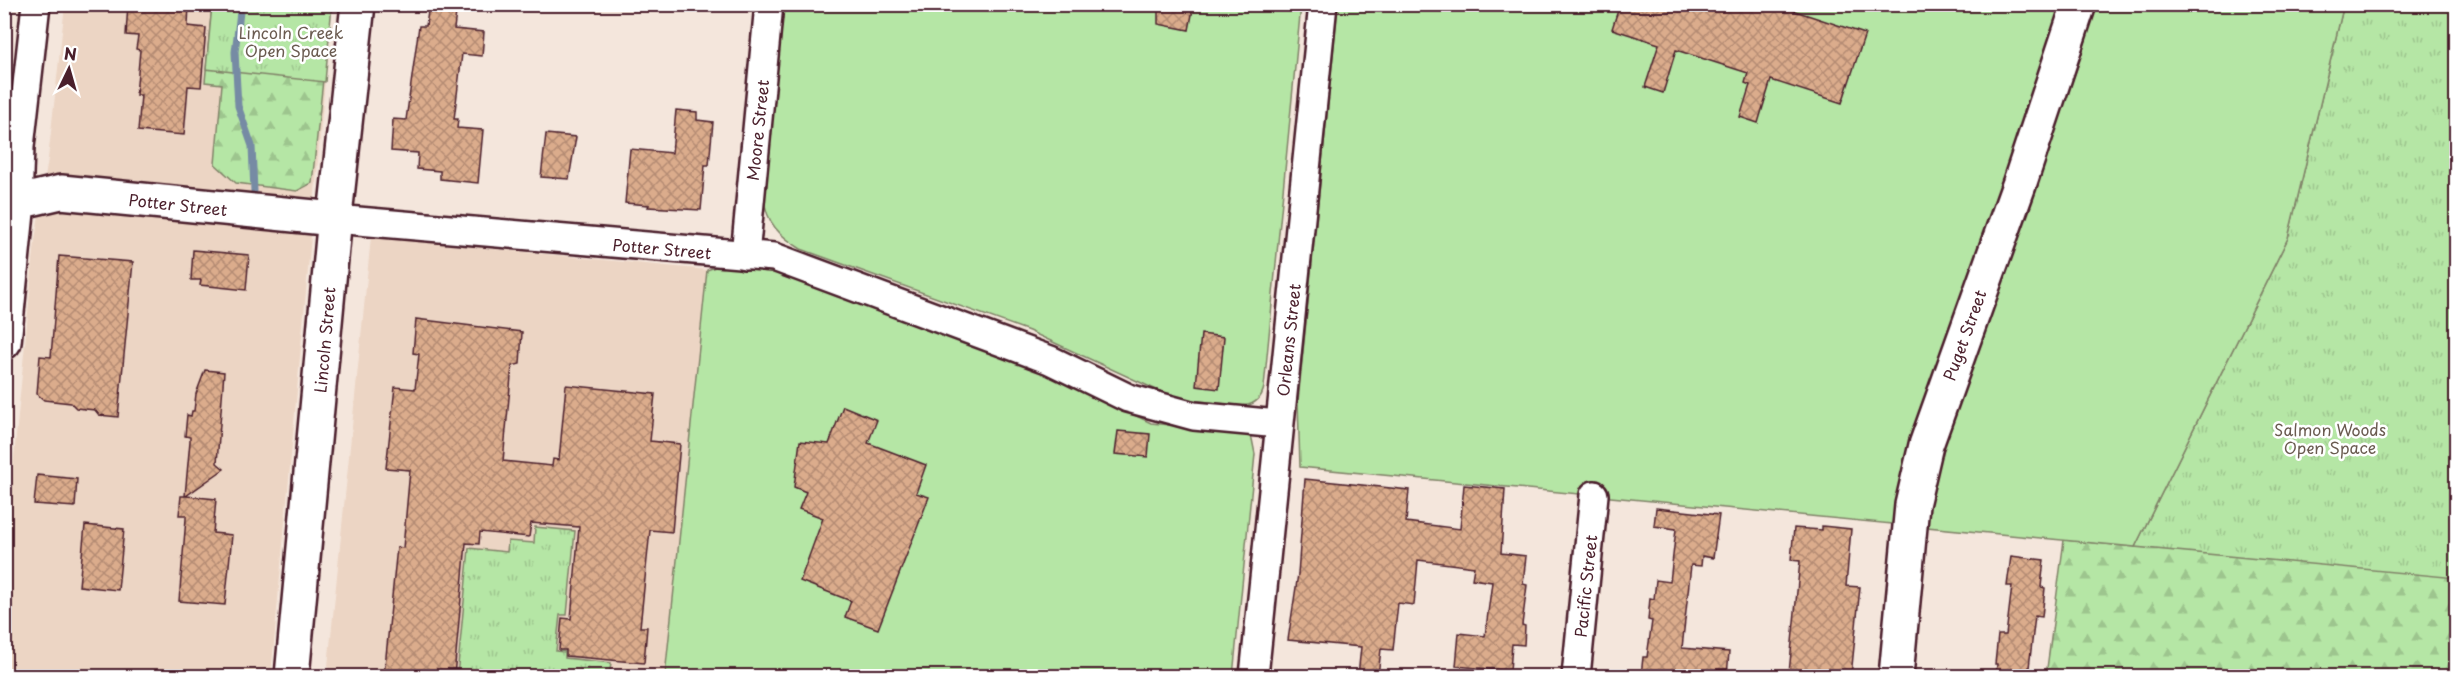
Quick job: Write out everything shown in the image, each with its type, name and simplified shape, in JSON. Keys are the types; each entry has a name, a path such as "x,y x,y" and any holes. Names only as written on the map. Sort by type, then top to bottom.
{"street":[{"path":"4,342 9,198 20,147 36,4"},
{"name":"Lincoln Street","path":"292,676 335,219 358,4"},
{"name":"Moore Street","path":"745,255 769,4"},
{"name":"Orleans Street","path":"1254,676 1323,4"},
{"name":"Puget Street","path":"1896,676 1912,505 1926,445 2019,184 2079,4"},
{"name":"Potter Street","path":"9,198 61,192 335,219 774,257 1050,360 1128,398 1194,416 1279,424"},
{"name":"Pacific Street","path":"1576,676 1594,495"}],"shaded area":[{"path":"65,5 332,5 271,676 5,676 5,550 35,240 48,159"},
{"path":"371,237 707,270 665,676 327,676"}],"green space":[{"path":"212,5 331,5 312,183 297,191 236,183 215,164 222,84 205,82"},
{"name":"Lincoln Creek Open Space","path":"212,5 332,5 325,82 206,69"},
{"path":"784,5 1301,5 1264,387 1260,397 1252,404 1244,406 1174,398 1029,331 801,249 787,239 771,222 764,198"},
{"path":"1338,5 2063,5 2058,25 1925,400 1905,465 1892,524 1300,467 1298,401"},
{"path":"2096,5 2341,5 2343,8 2288,238 2135,547 1927,527 1931,488 1948,425 2081,57"},
{"path":"2185,5 2456,5 2456,676 2046,676 2064,540 2135,547"},
{"name":"Salmon Woods Open Space","path":"2341,5 2456,5 2456,578 2135,547 2288,238 2343,8"},
{"path":"718,266 765,266 1032,366 1151,423 1236,432 1252,439 1255,454 1233,676 665,676 707,270"},
{"path":"535,527 575,531 567,615 560,615 556,651 565,652 565,658 611,663 609,676 457,676 469,548 507,552 508,541 534,543"}],"building":[{"path":"128,4 189,4 188,26 206,28 201,87 188,86 184,135 138,131 141,95 136,95 140,50 136,49 138,36 126,35"},
{"path":"429,4 457,4 454,29 484,32 482,56 462,54 454,119 458,119 457,128 483,130 478,183 440,179 440,171 417,169 418,153 391,151 393,119 406,120 419,26 426,26"},
{"path":"1158,4 1194,4 1189,30 1158,24"},
{"path":"1620,4 1774,4 1865,34 1842,103 1771,80 1758,123 1740,117 1750,85 1745,83 1748,73 1676,50 1663,93 1645,87 1659,44 1612,29"},
{"path":"676,110 697,112 697,120 713,122 709,165 705,165 701,210 648,207 649,205 625,203 630,149 672,153"},
{"path":"546,134 576,137 569,179 541,177"},
{"path":"193,250 249,255 246,290 200,285 201,280 191,280"},
{"path":"59,256 133,262 118,417 99,415 95,410 76,408 71,403 44,400 37,394 40,356 51,357"},
{"path":"416,319 522,332 520,364 512,366 503,461 552,466 553,459 559,460 566,385 655,394 650,441 680,444 672,532 650,530 640,627 647,627 644,663 566,656 566,650 559,650 562,618 571,619 579,527 531,523 529,537 480,532 479,544 466,543 454,676 384,676 397,547 403,548 410,470 386,468 395,387 415,389 419,354 413,353"},
{"path":"1201,334 1224,337 1219,389 1196,386"},
{"path":"205,370 224,372 217,463 224,469 186,496 216,499 213,533 232,535 225,605 179,601 186,515 179,515 181,496 185,496 190,441 190,437 185,436 187,415 191,416 194,411 196,394"},
{"path":"843,406 877,420 868,443 926,465 916,493 929,497 878,629 845,617 851,601 800,581 823,518 799,509 806,492 794,487 800,441 829,444"},
{"path":"1118,431 1150,434 1148,457 1115,454"},
{"path":"37,475 77,479 75,507 34,504"},
{"path":"1305,479 1409,490 1406,522 1460,529 1464,485 1505,489 1501,553 1526,556 1523,584 1527,585 1522,625 1525,626 1524,645 1512,644 1510,671 1456,666 1459,633 1485,636 1492,582 1472,579 1474,567 1418,560 1414,605 1398,603 1393,650 1381,649 1378,676 1358,676 1361,647 1288,640 1298,574"},
{"path":"1656,508 1719,515 1713,558 1702,556 1701,566 1691,565 1682,648 1729,652 1727,676 1641,676 1643,657 1647,657 1652,621 1648,620 1650,598 1654,599 1656,580 1670,582 1676,529 1654,526"},
{"path":"85,525 124,529 118,590 79,586"},
{"path":"1822,526 1851,529 1846,586 1860,587 1851,676 1789,673 1800,561 1791,560 1794,528 1822,530"},
{"path":"2011,556 2044,560 2041,587 2045,588 2042,617 2035,616 2028,676 1996,676 1998,635 2006,635 2012,586 2007,586"}],"waterway":[{"path":"241,4 235,52 238,106 252,146 254,191"}]}
